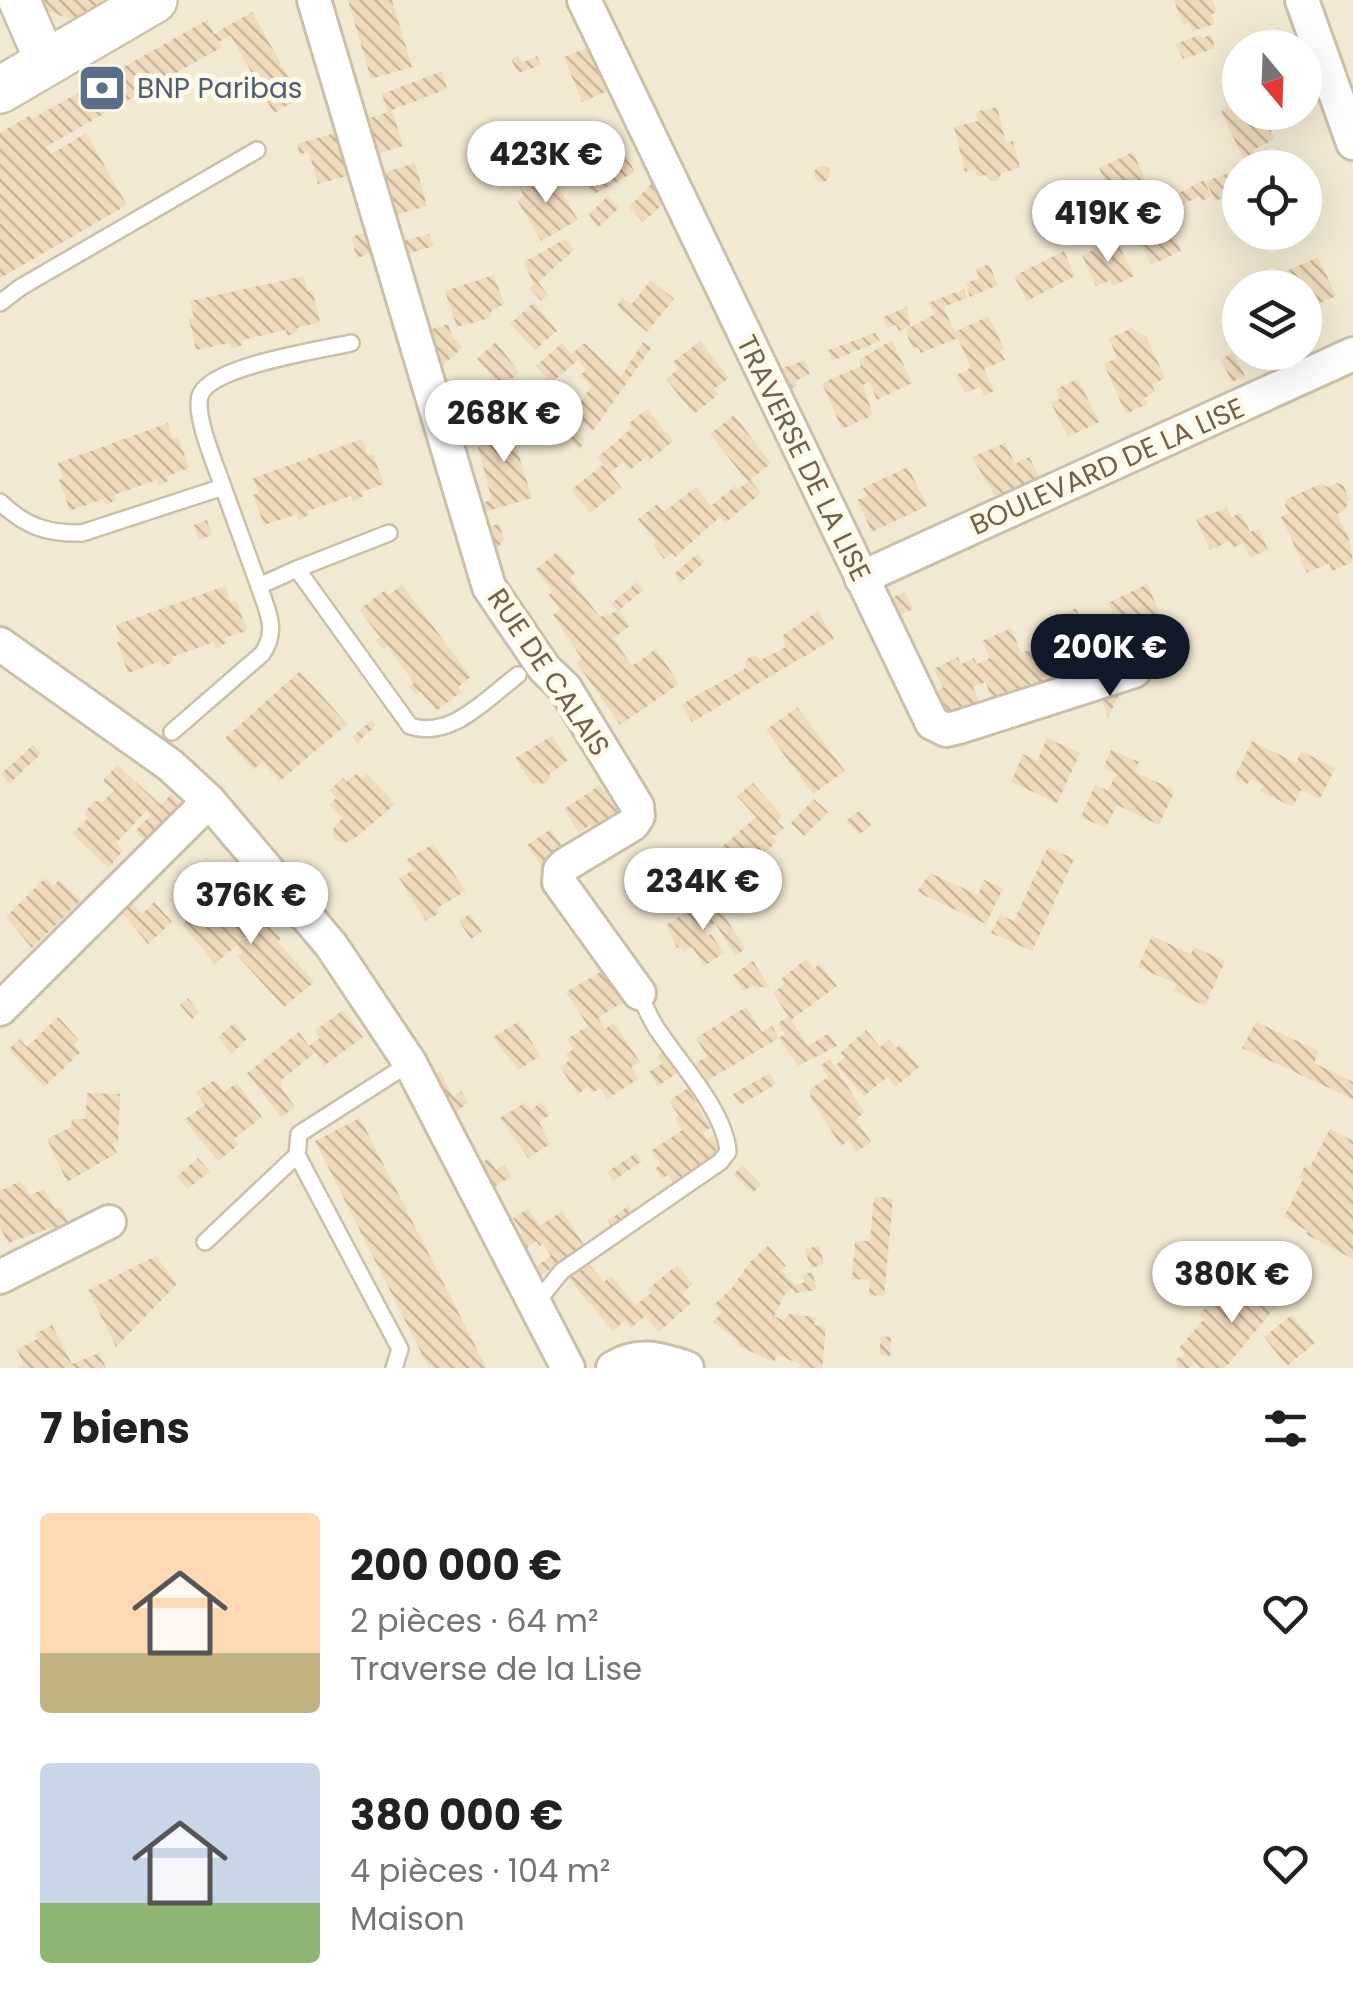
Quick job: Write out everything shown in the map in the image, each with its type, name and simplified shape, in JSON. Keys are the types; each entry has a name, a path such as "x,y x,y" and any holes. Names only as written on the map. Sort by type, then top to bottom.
{"main road":[{"path":"0,90 154,0"}],"street":[{"path":"19,0 46,62"},
{"name":"RUE DE CALAIS","path":"314,0 489,587 544,668 565,688 637,806 634,824 565,865 558,882 639,993"},
{"name":"TRAVERSE DE LA LISE","path":"584,0 932,724 946,730 1134,670"},
{"path":"1302,0 1353,144"},
{"name":"BOULEVARD DE LA LISE","path":"861,578 1353,354"},
{"path":"0,644 170,766 209,801 331,946 410,1062 568,1368"},
{"path":"0,1009 209,801"},
{"path":"0,1276 109,1222"},
{"path":"613,1368 631,1357 654,1358 687,1368"}],"lane":[{"path":"0,303 256,150"},
{"path":"172,732 262,654 274,631 199,412 200,395 209,383 232,371 351,343"},
{"path":"0,502 17,518 38,529 58,534 82,533 223,486"},
{"path":"259,586 389,533"},
{"path":"297,569 410,726 424,731 441,730 518,675"},
{"path":"536,1303 562,1272 720,1162 728,1152 727,1138 712,1111 654,1026 639,993"},
{"path":"394,1368 400,1350 297,1155 299,1134 410,1062"},
{"path":"205,1242 297,1155"}],"shaded area":[{"path":"0,0 1353,0 1353,1368 0,1368"}],"building":[{"path":"42,0 107,0 73,20 47,11"},
{"path":"348,0 392,0 412,67 371,79"},
{"path":"1174,0 1212,0 1217,12 1212,14 1215,24 1192,31 1189,22 1183,25"},
{"path":"252,12 300,98 274,113 231,36 219,42 222,47 47,146 51,154 86,133 127,205 0,278 0,133 30,115 32,119 207,20 214,34"},
{"path":"1211,35 1215,48 1183,59 1175,44"},
{"path":"594,45 614,88 582,102 564,57"},
{"path":"518,56 522,63 537,56 541,65 518,73 511,59"},
{"path":"442,71 447,89 392,110 403,146 377,154 367,119 388,112 382,94"},
{"path":"997,107 1006,143 1013,141 1020,168 1002,173 997,181 992,181 986,175 977,177 975,169 965,172 954,127 978,121 975,112"},
{"path":"612,130 635,172 593,195 574,162 598,149 594,140"},
{"path":"1230,130 1271,130 1275,139 1253,150 1239,150"},
{"path":"338,132 351,175 318,184 309,152 300,154 297,144"},
{"path":"1133,152 1145,179 1112,195 1099,168"},
{"path":"415,163 427,206 395,215 383,173"},
{"path":"822,166 830,174 822,182 814,174"},
{"path":"548,169 578,220 541,241 517,200 524,196 519,186"},
{"path":"1222,175 1222,198 1215,201 1206,181"},
{"path":"658,177 666,193 662,205 643,222 629,207"},
{"path":"1204,180 1211,196 1202,201 1199,196 1156,220 1150,208"},
{"path":"608,196 619,208 597,228 589,214"},
{"path":"1141,201 1145,218 1118,233 1107,218"},
{"path":"1168,222 1181,251 1151,265 1137,236"},
{"path":"367,232 373,253 357,258 351,237"},
{"path":"429,234 434,246 407,254 403,241"},
{"path":"565,239 574,250 538,282 548,295 541,301 530,288 534,285 524,262"},
{"path":"1116,240 1134,276 1113,286 1110,280 1096,286 1082,255"},
{"path":"1064,251 1075,276 1027,301 1014,276"},
{"path":"1318,257 1336,296 1322,302 1322,270 1289,270"},
{"path":"989,264 998,285 970,297 966,283 979,278 976,269"},
{"path":"494,275 504,304 492,310 489,318 457,327 445,291"},
{"path":"304,276 320,322 297,328 297,332 287,336 286,330 241,340 242,345 232,349 230,343 196,350 189,318 194,317 190,301"},
{"path":"651,280 674,299 647,332 617,306 622,298 632,304"},
{"path":"964,289 967,298 943,307 955,332 989,316 1004,349 1000,351 1005,360 984,369 994,391 984,396 980,387 965,393 956,375 971,368 958,338 921,353 918,347 913,349 905,330 935,314 928,303"},
{"path":"534,302 557,331 535,350 510,324"},
{"path":"907,307 910,326 899,331 896,325 887,328 883,317"},
{"path":"448,324 453,338 463,347 441,367 429,330"},
{"path":"1132,328 1147,338 1165,378 1152,385 1155,392 1144,398 1147,404 1126,414 1104,364 1117,358 1109,338"},
{"path":"875,333 880,341 832,361 828,350"},
{"path":"892,340 912,383 877,400 869,382 863,385 873,415 842,429 822,383 861,366 859,360"},
{"path":"700,341 729,378 714,389 719,394 694,414 666,379 679,369 673,362"},
{"path":"496,342 519,372 503,387 477,359"},
{"path":"643,342 651,348 593,431 571,415 592,386 579,376 587,370 578,360 551,383 536,366 562,343 572,354 584,343 621,377"},
{"path":"805,360 810,374 784,391 775,371"},
{"path":"1226,370 1242,370 1245,376 1232,382"},
{"path":"1078,379 1099,422 1068,437 1051,403 1060,399 1056,389"},
{"path":"480,385 484,399 473,402 469,387"},
{"path":"647,409 673,441 650,460 647,456 630,470 623,462 610,473 622,488 590,513 571,490 603,465 598,457 632,428 629,423"},
{"path":"513,411 524,440 515,443 532,498 484,512 481,503 492,500 475,436 505,427 504,414"},
{"path":"734,415 771,463 748,482 710,434"},
{"path":"569,421 585,441 579,450 561,427"},
{"path":"168,423 173,439 178,437 189,468 167,476 168,481 159,486 156,480 114,495 116,500 105,505 103,499 70,511 59,480 63,478 58,463"},
{"path":"362,439 368,455 373,454 384,484 361,492 363,496 353,502 351,496 308,511 309,515 299,520 297,514 264,525 253,495 259,493 253,478"},
{"path":"1005,443 1015,464 1029,457 1040,478 995,496 972,457"},
{"path":"908,467 927,506 872,532 857,500 867,496 863,488"},
{"path":"750,480 761,493 725,523 720,517 675,557 672,553 664,559 638,519 657,504 664,512 696,487 711,506 735,486 738,490"},
{"path":"1320,484 1328,487 1343,485 1349,499 1345,510 1337,514 1349,539 1353,562 1332,571 1329,563 1307,573 1281,517 1289,513 1287,499"},
{"path":"1227,508 1231,517 1241,513 1250,532 1259,529 1268,550 1250,557 1243,543 1233,548 1230,541 1210,550 1196,519"},
{"path":"207,520 212,535 199,540 194,525"},
{"path":"499,524 504,540 495,551 488,527"},
{"path":"557,552 575,573 570,578 600,617 618,611 630,626 613,638 632,666 656,649 679,684 620,725 577,663 582,659 553,615 560,609 549,595 553,591 535,570"},
{"path":"697,554 705,562 681,582 674,574"},
{"path":"637,582 643,590 618,611 611,604"},
{"path":"1147,584 1165,624 1154,629 1156,634 1146,638 1144,634 1127,642 1108,603"},
{"path":"402,585 471,677 458,687 461,692 436,711 421,692 417,695 409,687 414,683 387,646 383,649 375,641 380,637 359,610 385,590 389,595"},
{"path":"225,586 231,602 236,600 247,631 224,638 226,643 216,649 214,642 172,657 173,662 162,667 160,661 128,673 117,642 121,640 116,625"},
{"path":"905,592 913,609 895,617 886,600"},
{"path":"1076,608 1101,670 1052,687 1050,680 1061,676 1050,640 1072,631 1065,613"},
{"path":"818,611 834,639 692,722 682,706 688,700 746,668 745,660 755,655 761,660 786,647 782,636"},
{"path":"1011,628 1021,653 1034,648 1038,656 1048,652 1057,672 1042,678 1047,689 996,706 985,682 973,687 983,710 947,720 930,694 943,688 934,669 958,657 961,664 974,658 977,664 990,658 982,641"},
{"path":"300,671 347,724 280,781 262,762 253,770 225,738"},
{"path":"1123,685 1108,718 1099,693"},
{"path":"797,707 845,771 813,794 766,730"},
{"path":"372,720 376,725 357,743 352,737"},
{"path":"552,736 568,760 549,775 551,778 533,785 515,758"},
{"path":"1047,738 1080,753 1057,803 1011,782 1023,754 1037,761"},
{"path":"1252,741 1296,763 1301,751 1335,768 1320,799 1301,790 1293,807 1260,791 1263,785 1251,779 1247,784 1234,778"},
{"path":"33,745 41,754 9,784 1,774"},
{"path":"1111,750 1139,762 1134,772 1175,790 1159,825 1117,805 1106,828 1081,817 1095,785 1108,791 1116,774 1103,768"},
{"path":"117,765 161,805 171,794 188,812 151,848 135,831 151,815 146,811 116,843 123,850 109,868 72,834 87,819 85,812 95,801 103,802 114,790 103,781"},
{"path":"357,773 362,778 367,774 395,804 358,836 338,842 333,836 334,826 343,818 329,805 336,798 330,790 343,778 346,782"},
{"path":"753,783 782,816 777,821 784,828 770,835 777,842 727,885 708,863 756,817 737,796"},
{"path":"600,785 621,817 595,834 590,825 579,833 564,809"},
{"path":"814,799 828,812 804,836 791,823"},
{"path":"859,811 871,825 859,835 846,821"},
{"path":"551,829 565,852 542,867 527,845"},
{"path":"433,844 466,891 437,908 439,913 426,921 399,878 413,870 406,860"},
{"path":"1048,847 1074,859 1032,951 991,933 1000,915 1014,921"},
{"path":"930,873 978,895 984,880 1003,888 986,924 917,892"},
{"path":"313,876 324,889 314,898 303,885"},
{"path":"45,878 53,886 59,880 81,900 32,948 6,917"},
{"path":"266,897 283,919 271,928 281,939 277,941 314,982 284,1007 238,956 242,952 237,945 215,964 182,924 211,900 232,925"},
{"path":"129,899 142,914 154,902 172,922 148,944 119,909"},
{"path":"703,902 708,910 717,904 745,949 735,956 715,923 704,930 724,953 704,966 692,947 684,952 680,946 677,948 666,925"},
{"path":"470,914 482,932 471,939 459,921"},
{"path":"1152,936 1191,954 1194,947 1225,961 1205,1006 1174,991 1177,984 1138,967"},
{"path":"806,959 814,969 819,964 837,986 791,1020 808,1046 829,1033 837,1046 798,1066 779,1038 785,1034 778,1023 788,1016 773,993 785,984 781,979"},
{"path":"753,961 770,988 752,986 743,991 733,975"},
{"path":"611,966 631,997 598,1018 605,1029 614,1023 640,1062 631,1067 638,1079 607,1099 600,1088 592,1093 588,1087 578,1094 560,1067 570,1060 566,1054 574,1049 567,1039 588,1026 566,992"},
{"path":"188,998 199,1012 192,1019 180,1005"},
{"path":"746,1007 762,1032 772,1026 779,1038 707,1081 696,1063 707,1056 696,1038"},
{"path":"343,1010 363,1037 324,1066 315,1053 281,1080 282,1089 295,1107 281,1117 247,1073 299,1032 309,1046 320,1038 315,1031"},
{"path":"58,1017 79,1040 74,1045 81,1052 44,1087 9,1049 19,1039 27,1047"},
{"path":"519,1021 540,1056 518,1070 493,1037"},
{"path":"1256,1022 1319,1051 1314,1063 1353,1082 1353,1099 1242,1048"},
{"path":"234,1023 247,1039 231,1054 218,1037"},
{"path":"866,1030 880,1047 889,1040 896,1048 900,1045 919,1067 895,1087 887,1077 864,1096 836,1065 845,1057 840,1053"},
{"path":"663,1052 677,1073 658,1086 649,1072 663,1063 657,1056"},
{"path":"830,1059 864,1112 856,1119 871,1142 856,1152 849,1140 841,1146 811,1098 809,1090 828,1077 821,1065"},
{"path":"440,1071 453,1096 461,1091 468,1103 453,1114 432,1075"},
{"path":"770,1073 776,1084 740,1105 733,1094"},
{"path":"214,1080 224,1092 237,1083 262,1117 234,1139 238,1145 218,1161 184,1120 205,1105 196,1092"},
{"path":"688,1088 710,1128 703,1133 707,1139 713,1135 717,1147 715,1154 674,1183 668,1175 662,1179 655,1169 661,1164 651,1151 682,1130 669,1101"},
{"path":"87,1093 120,1094 118,1141 112,1144 117,1153 67,1182 47,1139 71,1127 72,1119 86,1119"},
{"path":"526,1102 530,1110 542,1102 550,1115 539,1122 550,1144 528,1158 500,1118"},
{"path":"360,1118 486,1368 429,1368 315,1141"},
{"path":"1330,1129 1353,1141 1353,1259 1306,1234 1308,1231 1284,1217 1303,1179 1299,1177 1305,1165 1310,1167"},
{"path":"636,1153 642,1161 613,1181 607,1172"},
{"path":"198,1158 210,1172 187,1189 177,1176"},
{"path":"489,1158 496,1170 504,1165 512,1176 491,1189 479,1165"},
{"path":"743,1166 761,1184 753,1193 733,1174"},
{"path":"20,1181 30,1195 44,1189 55,1209 61,1207 73,1232 59,1239 53,1227 8,1243 0,1227 0,1191"},
{"path":"874,1197 893,1198 884,1296 869,1295 870,1280 852,1279 855,1241 870,1241"},
{"path":"628,1206 632,1211 611,1226 608,1221"},
{"path":"528,1209 540,1226 562,1211 584,1245 536,1279 532,1269 551,1256 536,1241 527,1248 520,1234 523,1233 513,1218"},
{"path":"819,1245 824,1264 811,1268 805,1250"},
{"path":"768,1246 786,1266 782,1270 795,1285 805,1282 802,1275 812,1272 817,1290 795,1293 792,1288 774,1316 784,1321 789,1314 816,1317 814,1325 826,1327 822,1368 799,1368 800,1364 777,1355 774,1362 739,1346 737,1340 713,1322 722,1312 714,1305"},
{"path":"156,1256 177,1284 116,1347 88,1290"},
{"path":"587,1262 604,1282 611,1276 636,1305 651,1293 648,1289 677,1265 693,1284 682,1293 691,1303 659,1332 645,1316 631,1328 625,1320 613,1331 567,1277"},
{"path":"1285,1267 1300,1277 1225,1368 1200,1368 1193,1361 1191,1368 1178,1368 1176,1359 1185,1354 1179,1348 1204,1319 1199,1315 1214,1299 1231,1315 1257,1287 1264,1293"},
{"path":"1292,1315 1315,1343 1287,1366 1264,1337"},
{"path":"52,1325 72,1364 99,1353 106,1368 18,1368 24,1365 17,1350"},
{"path":"881,1336 891,1337 890,1356 879,1355"}],"place":[{"name":"BNP Paribas","path":"102,88"}]}
